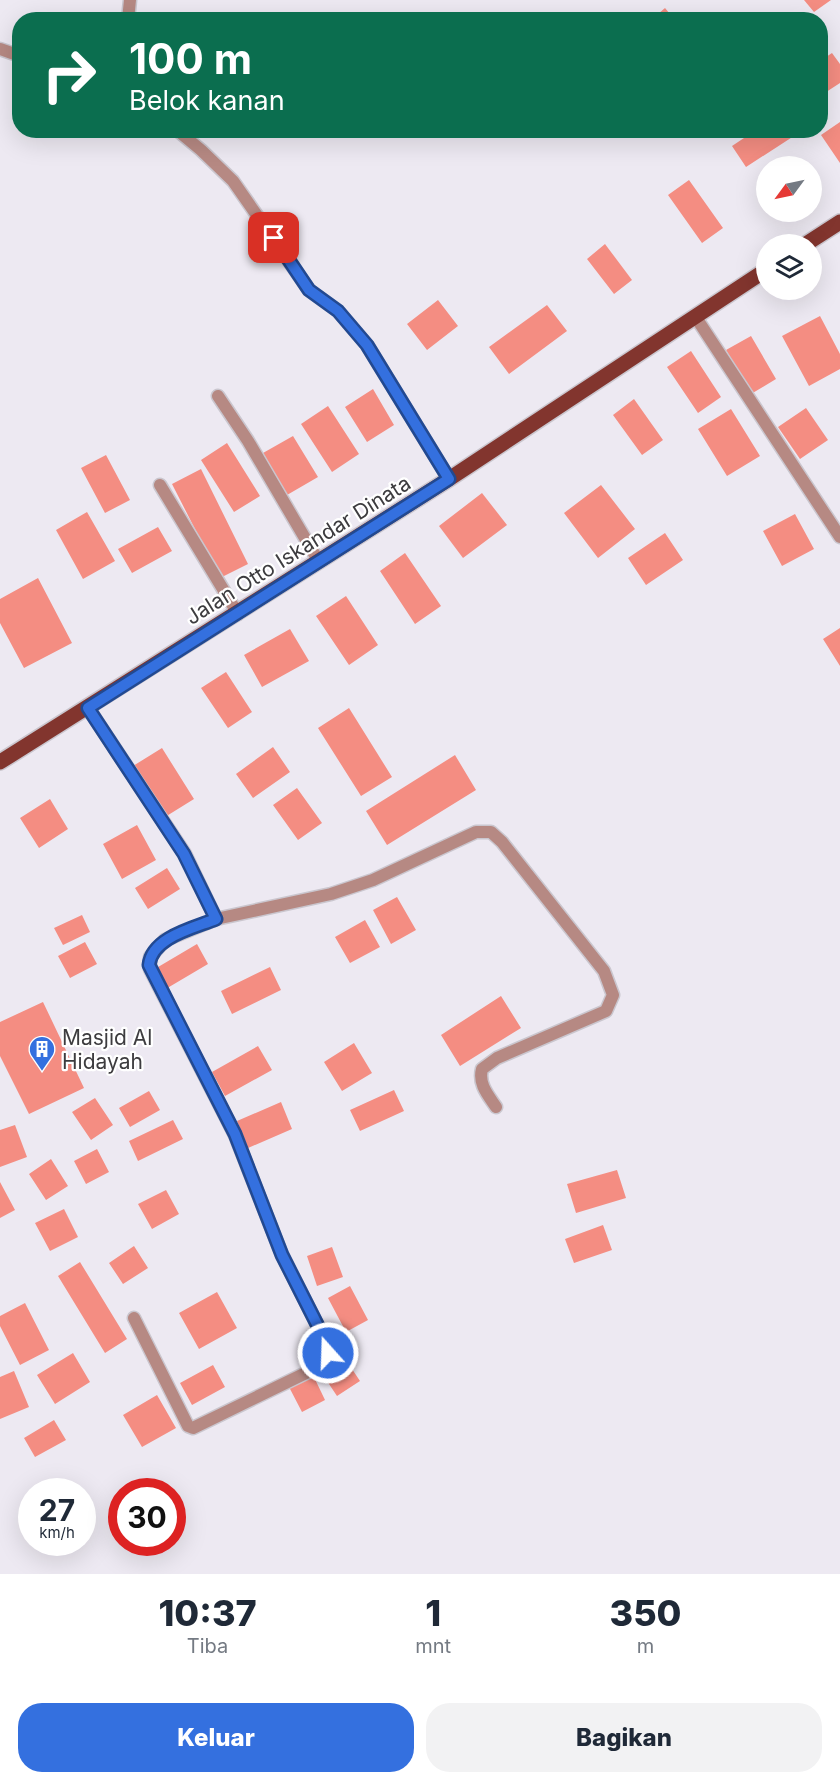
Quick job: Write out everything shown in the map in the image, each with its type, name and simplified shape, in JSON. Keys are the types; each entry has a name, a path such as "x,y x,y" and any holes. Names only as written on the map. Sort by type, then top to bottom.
{"main road":[{"path":"821,234 840,222"},
{"name":"Jalan Otto Iskandar Dinata","path":"0,762 449,479 756,276"}],"street":[{"path":"187,138 233,182 309,290 338,311 367,345 449,479"},
{"path":"695,316 840,537"},
{"path":"218,396 248,441 319,562"},
{"path":"160,485 238,614"},
{"path":"88,708 184,854 216,919"},
{"path":"134,1318 185,1421 193,1428 310,1371 324,1360 328,1353 325,1340 282,1255 235,1134 149,965 150,957 165,940 216,919 331,894 373,880 476,832 491,832 604,971 613,995 606,1011 497,1058 482,1069 481,1079 485,1092 496,1107"}],"building":[{"path":"804,0 831,0 814,12"},
{"path":"832,53 840,64 840,83 828,91 828,56"},
{"path":"840,122 840,163 823,138 828,138 828,130"},
{"path":"744,138 791,138 763,156 756,156 756,161 746,167 732,146"},
{"path":"689,180 723,228 702,243 668,195"},
{"path":"605,244 632,280 614,294 587,259"},
{"path":"438,300 458,326 427,350 407,324"},
{"path":"547,305 567,331 509,374 489,347"},
{"path":"820,316 840,354 840,369 809,386 782,336"},
{"path":"751,336 776,379 751,394 726,350"},
{"path":"691,351 721,397 698,413 667,367"},
{"path":"373,389 394,425 367,442 345,407"},
{"path":"634,399 663,440 642,455 613,415"},
{"path":"328,406 359,454 332,472 301,424"},
{"path":"806,408 828,440 800,459 778,427"},
{"path":"731,409 760,456 727,476 698,429"},
{"path":"293,436 318,477 287,495 263,453"},
{"path":"227,443 260,496 234,512 201,460"},
{"path":"106,455 130,500 105,513 81,468"},
{"path":"201,469 248,564 220,578 172,484"},
{"path":"601,485 635,529 598,558 564,513"},
{"path":"482,493 507,525 463,558 439,526"},
{"path":"87,512 115,561 83,579 56,530"},
{"path":"795,514 814,549 782,566 763,531"},
{"path":"158,527 172,551 132,573 118,549"},
{"path":"665,533 683,560 646,585 628,558"},
{"path":"405,553 441,606 415,624 380,571"},
{"path":"38,578 72,643 24,668 0,623 0,599"},
{"path":"346,596 378,645 349,665 316,616"},
{"path":"840,628 840,666 823,639"},
{"path":"290,629 309,661 262,687 244,655"},
{"path":"226,672 252,712 228,728 201,688"},
{"path":"349,708 392,777 361,796 318,728"},
{"path":"273,747 290,772 253,798 236,774"},
{"path":"162,748 194,799 165,817 133,766"},
{"path":"455,755 476,790 387,845 366,811"},
{"path":"297,788 322,823 298,840 273,805"},
{"path":"50,799 68,829 39,848 20,818"},
{"path":"137,825 156,860 122,879 103,844"},
{"path":"167,868 180,889 148,909 135,888"},
{"path":"397,897 416,930 391,944 373,910"},
{"path":"82,915 90,932 63,945 54,928"},
{"path":"365,920 380,947 350,963 335,937"},
{"path":"85,942 97,964 70,978 58,956"},
{"path":"197,944 208,964 164,990 153,970"},
{"path":"270,967 281,990 232,1014 221,991"},
{"path":"501,996 521,1028 460,1066 441,1035"},
{"name":"Masjid Al Hidayah","path":"43,1002 84,1088 29,1114 0,1056 0,1022"},
{"path":"354,1043 372,1073 342,1091 324,1062"},
{"path":"258,1046 272,1070 225,1096 212,1072"},
{"path":"394,1090 404,1111 360,1131 350,1110"},
{"path":"149,1091 160,1110 130,1127 119,1108"},
{"path":"95,1098 113,1125 91,1140 72,1112"},
{"path":"281,1102 292,1129 248,1148 237,1121"},
{"path":"173,1120 183,1139 138,1161 129,1141"},
{"path":"15,1125 27,1157 0,1167 0,1130"},
{"path":"97,1149 109,1172 86,1184 74,1161"},
{"path":"51,1159 68,1186 46,1200 29,1174"},
{"path":"617,1170 626,1198 576,1213 567,1184"},
{"path":"0,1182 15,1210 0,1218"},
{"path":"166,1190 179,1214 152,1229 138,1204"},
{"path":"64,1209 78,1237 50,1251 35,1223"},
{"path":"603,1225 612,1250 574,1263 565,1239"},
{"path":"134,1246 148,1268 123,1284 109,1263"},
{"path":"332,1247 343,1277 317,1286 307,1256"},
{"path":"80,1262 127,1339 105,1353 58,1276"},
{"path":"350,1286 368,1320 346,1332 328,1298"},
{"path":"217,1292 237,1328 199,1349 179,1313"},
{"path":"25,1303 49,1350 20,1365 0,1326 0,1316"},
{"path":"73,1353 90,1382 55,1404 37,1375"},
{"path":"346,1360 360,1381 337,1396 323,1375"},
{"path":"213,1365 225,1387 192,1405 180,1383"},
{"path":"14,1371 29,1407 0,1419 0,1377"},
{"path":"313,1375 325,1400 302,1412 289,1387"},
{"path":"157,1395 176,1428 142,1447 123,1415"},
{"path":"54,1420 66,1440 35,1457 24,1438"}],"place":[{"name":"Masjid Al Hidayah","path":"42,1072"}],"route":[{"path":"274,238 315,297 338,311 351,330 367,345 449,479 88,708 184,854 216,919 165,940 150,957 149,965 235,1134 282,1255 325,1340 328,1353"}]}
